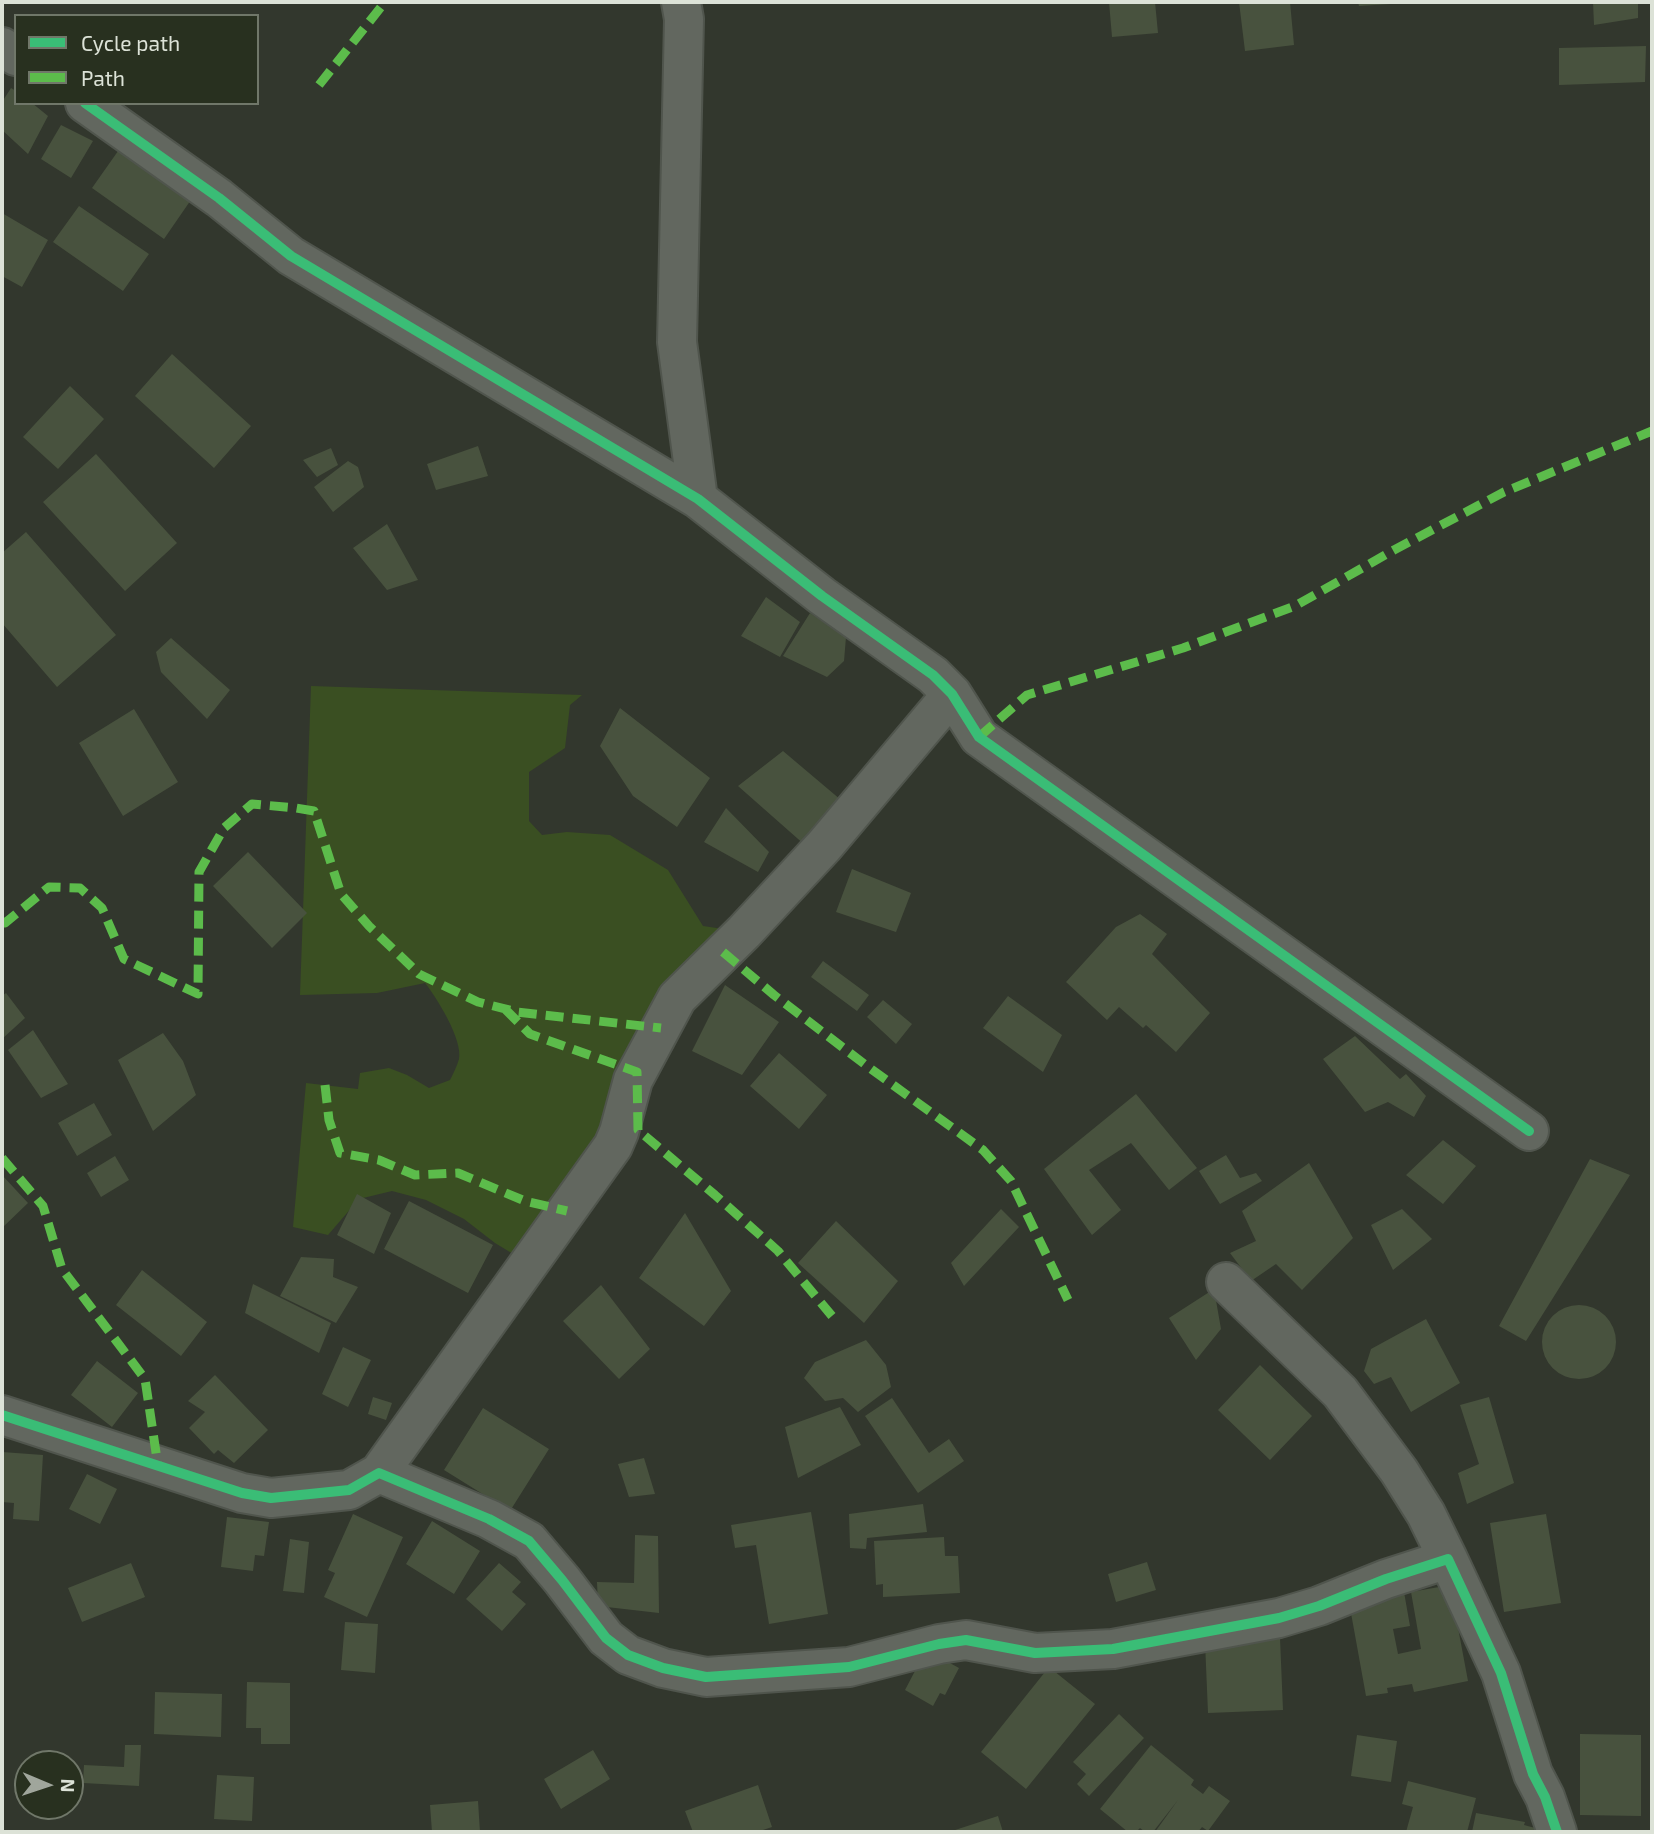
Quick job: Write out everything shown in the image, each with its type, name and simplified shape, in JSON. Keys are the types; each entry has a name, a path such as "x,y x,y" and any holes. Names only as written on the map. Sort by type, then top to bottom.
{"street":[{"path":"681,2 684,33 677,342 698,499"},
{"path":"88,105 219,198 291,256 698,499 822,596 933,675 952,694 979,737 1529,1131"},
{"path":"2,1415 242,1493 271,1498 349,1490 379,1473 613,1146 633,1080 677,998 744,932 824,846 952,694"},
{"path":"1226,1282 1340,1392 1399,1471 1426,1514 1502,1674 1533,1774 1545,1797 1557,1832"},
{"path":"379,1473 489,1519 529,1541 606,1638 628,1655 663,1668 705,1677 849,1667 939,1644 966,1640 1035,1653 1112,1649 1279,1618 1448,1559"}],"green space":[{"path":"311,686 582,695 570,705 565,748 529,772 529,821 542,835 567,832 610,835 668,870 703,926 744,932 631,1086 523,1260 464,1219 426,1200 392,1191 359,1199 328,1235 293,1227 306,1083 358,1089 360,1073 389,1068 429,1088 450,1080 459,1059 453,1031 425,983 377,993 300,995"}],"building":[{"path":"1109,2 1155,2 1158,33 1112,37"},
{"path":"1239,2 1290,2 1294,45 1245,51"},
{"path":"1358,2 1391,2 1391,4 1359,6"},
{"path":"1593,2 1638,2 1638,18 1594,25"},
{"path":"1646,46 1645,82 1559,85 1559,48"},
{"path":"11,88 14,90 14,105 34,105 48,116 28,154 2,130 2,102"},
{"path":"61,125 93,141 71,178 41,159"},
{"path":"123,144 195,194 164,239 92,188"},
{"path":"79,206 149,254 123,291 53,242"},
{"path":"2,213 48,240 22,287 2,276"},
{"path":"172,354 251,426 214,468 135,396"},
{"path":"70,386 104,419 58,469 23,437"},
{"path":"478,446 488,476 436,490 427,464"},
{"path":"331,448 338,465 317,477 303,460"},
{"path":"96,454 177,543 125,591 43,502"},
{"path":"348,461 358,467 364,487 333,512 314,487"},
{"path":"387,524 418,580 387,590 353,548"},
{"path":"26,532 116,635 57,687 2,623 2,553"},
{"path":"766,597 800,622 780,657 741,636"},
{"path":"810,613 846,637 844,661 827,677 783,656"},
{"path":"171,638 230,690 207,719 161,672 156,652"},
{"path":"620,708 710,778 677,827 633,796 600,746"},
{"path":"134,709 178,782 123,816 79,743"},
{"path":"783,751 841,800 806,846 738,786"},
{"path":"726,808 769,852 758,872 704,842"},
{"path":"248,852 307,913 272,948 213,886"},
{"path":"852,869 911,893 896,932 836,912"},
{"path":"1140,914 1167,934 1152,954 1210,1013 1176,1052 1146,1025 1143,1028 1119,1007 1107,1020 1066,982 1116,927"},
{"path":"823,961 869,995 857,1011 811,977"},
{"path":"725,985 779,1022 742,1075 692,1051"},
{"path":"6,993 25,1018 2,1039 2,996"},
{"path":"1008,996 1062,1035 1043,1072 983,1028"},
{"path":"883,1000 912,1024 896,1044 867,1017"},
{"path":"33,1030 68,1084 41,1098 8,1050"},
{"path":"163,1033 183,1061 196,1095 153,1131 118,1060"},
{"path":"1355,1036 1400,1079 1406,1074 1426,1096 1414,1117 1388,1102 1365,1112 1323,1059"},
{"path":"779,1053 827,1095 799,1129 750,1086"},
{"path":"1136,1094 1197,1168 1169,1190 1131,1143 1089,1170 1121,1210 1092,1235 1044,1169"},
{"path":"94,1103 112,1135 77,1156 58,1123"},
{"path":"1443,1140 1476,1166 1443,1204 1406,1175"},
{"path":"1226,1155 1240,1178 1256,1173 1262,1181 1220,1204 1199,1171"},
{"path":"115,1156 129,1180 101,1197 87,1173"},
{"path":"1590,1159 1630,1175 1526,1341 1499,1326"},
{"path":"1309,1163 1353,1238 1302,1290 1276,1264 1251,1281 1230,1253 1256,1241 1242,1211"},
{"path":"2,1175 28,1203 2,1228"},
{"path":"357,1194 391,1213 374,1254 337,1235"},
{"path":"409,1201 493,1245 468,1293 384,1249"},
{"path":"1001,1209 1019,1227 964,1286 951,1263"},
{"path":"1402,1209 1432,1239 1393,1270 1371,1225"},
{"path":"685,1213 731,1291 704,1326 639,1278"},
{"path":"836,1221 898,1281 864,1323 798,1263"},
{"path":"301,1257 334,1259 333,1277 358,1287 336,1323 280,1296"},
{"path":"142,1270 207,1322 181,1356 116,1305"},
{"path":"253,1284 331,1323 319,1353 245,1313"},
{"path":"601,1285 650,1349 619,1379 563,1321"},
{"path":"1214,1289 1221,1329 1196,1360 1169,1318"},
{"path":"1579,1305 1600,1311 1610,1321 1616,1342 1610,1363 1600,1373 1579,1379 1558,1373 1548,1363 1542,1342 1548,1321 1558,1311"},
{"path":"1426,1319 1460,1383 1411,1412 1391,1377 1374,1384 1364,1371 1371,1349"},
{"path":"866,1340 886,1365 891,1387 858,1412 843,1398 825,1401 804,1378 815,1362"},
{"path":"343,1347 371,1360 348,1407 322,1394"},
{"path":"97,1361 138,1393 112,1427 71,1395"},
{"path":"1260,1365 1312,1416 1270,1460 1218,1410"},
{"path":"215,1375 268,1430 234,1463 218,1450 214,1454 189,1428 205,1412 188,1401"},
{"path":"373,1397 392,1403 386,1420 368,1414"},
{"path":"1489,1397 1514,1483 1467,1504 1458,1473 1479,1464 1460,1405"},
{"path":"892,1398 929,1453 949,1439 964,1461 918,1493 865,1416"},
{"path":"840,1407 861,1445 798,1478 785,1427"},
{"path":"483,1408 549,1449 510,1511 444,1470"},
{"path":"2,1452 43,1455 39,1521 13,1519 14,1503 2,1502"},
{"path":"644,1458 655,1494 629,1497 618,1464"},
{"path":"87,1474 117,1489 100,1524 69,1509"},
{"path":"923,1504 927,1532 867,1538 866,1549 850,1548 849,1514"},
{"path":"811,1512 828,1614 769,1624 756,1545 735,1548 731,1525"},
{"path":"353,1514 403,1537 367,1617 324,1597 335,1573 328,1570"},
{"path":"1546,1514 1561,1603 1504,1612 1490,1523"},
{"path":"227,1517 269,1522 264,1556 255,1555 253,1571 221,1567"},
{"path":"432,1521 480,1551 454,1594 406,1564"},
{"path":"635,1535 658,1536 659,1613 598,1606 597,1582 634,1583"},
{"path":"944,1537 945,1556 958,1556 960,1593 883,1597 883,1584 876,1585 874,1541"},
{"path":"290,1539 309,1542 304,1593 283,1591"},
{"path":"1147,1562 1156,1590 1116,1602 1108,1574"},
{"path":"131,1563 145,1597 82,1622 68,1588"},
{"path":"499,1563 521,1582 512,1592 526,1604 502,1631 466,1599"},
{"path":"1450,1585 1468,1681 1414,1692 1412,1684 1387,1688 1388,1693 1366,1696 1349,1602 1404,1592 1410,1626 1393,1629 1398,1654 1421,1649 1411,1592"},
{"path":"345,1622 378,1624 375,1673 341,1670"},
{"path":"1280,1638 1283,1710 1208,1713 1205,1642"},
{"path":"926,1650 959,1668 945,1695 940,1693 933,1706 905,1690"},
{"path":"1049,1667 1095,1704 1026,1789 981,1752"},
{"path":"247,1682 290,1683 290,1744 261,1744 261,1728 246,1728"},
{"path":"155,1692 222,1694 221,1737 154,1734"},
{"path":"1119,1714 1144,1738 1089,1796 1077,1784 1086,1774 1073,1762"},
{"path":"1580,1734 1641,1735 1641,1816 1580,1815"},
{"path":"1357,1735 1397,1741 1391,1782 1351,1776"},
{"path":"125,1745 141,1745 139,1786 84,1783 84,1765 124,1767"},
{"path":"1151,1745 1194,1780 1191,1785 1203,1794 1209,1786 1230,1801 1208,1831 1202,1827 1198,1832 1155,1832 1178,1800 1153,1832 1145,1832 1140,1828 1136,1832 1128,1832 1100,1809"},
{"path":"593,1750 610,1779 561,1809 544,1779"},
{"path":"217,1775 254,1777 252,1821 214,1819"},
{"path":"1408,1781 1476,1798 1467,1832 1406,1832 1413,1807 1402,1804"},
{"path":"758,1785 772,1827 757,1832 693,1832 685,1811"},
{"path":"478,1801 480,1832 432,1832 430,1805"},
{"path":"1476,1813 1525,1822 1524,1825 1550,1832 1472,1832"},
{"path":"998,1816 1003,1832 949,1832"}],"marked path":[{"path":"319,85 385,2"},
{"path":"979,737 1027,695 1183,648 1295,606 1504,492 1652,431"},
{"path":"2,921 5,923 49,887 80,888 102,908 124,959 198,994 199,872 224,828 252,804 296,808 314,811 341,894 369,926 419,974 478,1002 517,1012 661,1028"},
{"path":"723,952 774,995 871,1069 983,1150 1011,1181 1068,1300"},
{"path":"505,1009 530,1034 637,1072 638,1130 778,1251 832,1316"},
{"path":"325,1085 329,1120 340,1153 379,1160 415,1175 458,1173 525,1201 567,1211"},
{"path":"2,1158 43,1206 62,1269 145,1379 158,1466"}],"cycle path":[{"path":"88,105 219,198 291,256 698,499 822,596 933,675 952,694 979,737 1529,1131"},
{"path":"2,1415 242,1493 271,1498 349,1490 379,1473 489,1519 529,1541 606,1638 628,1655 663,1668 706,1677 849,1667 939,1644 966,1640 1035,1653 1113,1649 1279,1618 1448,1559 1501,1673 1533,1774 1545,1797 1557,1832"}]}
